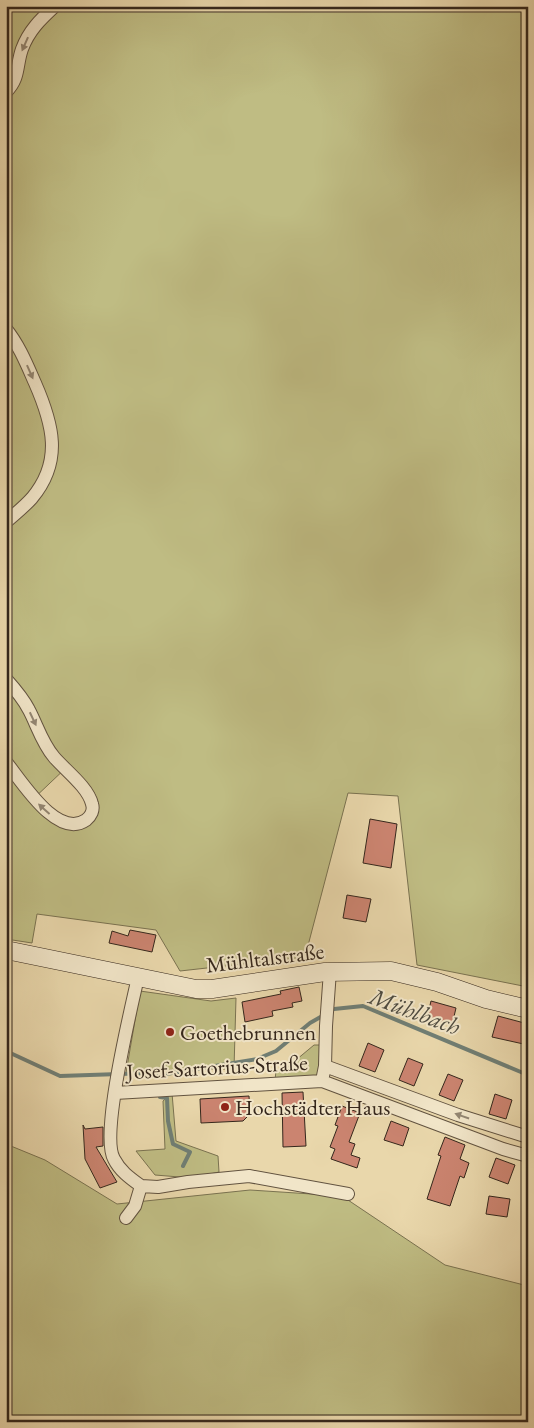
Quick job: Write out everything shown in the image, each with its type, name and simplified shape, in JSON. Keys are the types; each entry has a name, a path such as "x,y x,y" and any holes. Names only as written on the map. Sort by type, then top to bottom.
{"main road":[{"name":"Mühltalstraße","path":"6,950 212,990 330,971 391,971 437,982 486,999 528,1009"}],"street":[{"path":"6,92 14,82 22,50 32,29 55,6"},
{"path":"6,329 22,355 45,406 49,420 52,449 48,471 38,490 31,500 6,522"},
{"path":"6,679 22,698 52,755 86,792 92,804 91,815 88,819 75,824 69,824 54,817 37,802 6,762"},
{"name":"Josef-Sartorius-Straße","path":"322,1082 325,1066 330,971"},
{"path":"138,977 119,1064 110,1134 113,1158 124,1174 141,1186 158,1187 249,1176 348,1194"},
{"name":"Josef-Sartorius-Straße","path":"325,1066 458,1116 528,1138"},
{"name":"Josef-Sartorius-Straße","path":"115,1093 322,1082 504,1149 528,1156"},
{"path":"504,1149 508,1132"},
{"path":"126,1218 135,1206 141,1186"}],"shaded area":[{"path":"6,6 528,6 528,987 417,965 398,796 348,793 305,957 180,971 156,930 37,914 32,943 6,939","holes":["69,765 91,788 98,804 98,811 92,822 81,829 74,830 51,822 30,802"]},
{"path":"140,991 211,1001 236,998 234,1069 187,1069 126,1073"},
{"path":"314,1045 320,1045 319,1073 316,1079 275,1080 276,1071 284,1070"},
{"path":"172,1093 176,1141 218,1156 219,1172 192,1178 155,1175 136,1151 165,1149 163,1101"},
{"path":"6,1144 45,1160 117,1204 250,1190 342,1196 445,1265 528,1286 528,1422 6,1422"}],"building":[{"path":"370,819 397,824 391,868 363,863"},
{"path":"347,895 371,899 366,922 343,918"},
{"path":"130,930 156,935 152,952 109,943 112,931 128,936"},
{"path":"299,987 302,1001 292,1003 293,1007 272,1011 273,1016 245,1022 242,1002 281,994 280,991"},
{"path":"431,1001 456,1008 452,1025 427,1018"},
{"path":"498,1016 528,1024 528,1045 492,1037"},
{"path":"368,1043 384,1050 375,1072 359,1066"},
{"path":"408,1058 423,1064 414,1086 399,1080"},
{"path":"448,1074 463,1080 454,1101 439,1095"},
{"path":"303,1092 306,1146 283,1147 282,1093"},
{"path":"495,1094 512,1100 506,1119 489,1114"},
{"name":"Hochstädter Haus","path":"249,1096 250,1114 243,1121 201,1123 200,1099"},
{"path":"342,1106 360,1113 349,1142 355,1144 351,1155 360,1158 357,1168 331,1159 335,1149 330,1147 338,1126 335,1125"},
{"path":"391,1121 409,1128 403,1146 384,1140"},
{"path":"83,1125 85,1129 103,1127 103,1146 96,1147 117,1182 100,1188 85,1159"},
{"path":"445,1137 465,1145 460,1159 469,1163 464,1178 460,1176 450,1206 427,1199 441,1156 438,1155"},
{"path":"496,1158 515,1165 508,1184 489,1177"},
{"path":"489,1196 510,1199 507,1217 486,1214"}],"waterway":[{"name":"Mühlbach","path":"330,1011 363,1006 528,1075"},
{"name":"Mühlbach","path":"6,1051 60,1076 166,1074 257,1059 276,1051 310,1023 324,1015"},
{"path":"160,1097 167,1098 168,1121 173,1144 190,1152 183,1166"}],"place":[{"name":"Goethebrunnen","path":"170,1032"},
{"name":"Hochstädter Haus","path":"225,1107"}]}
